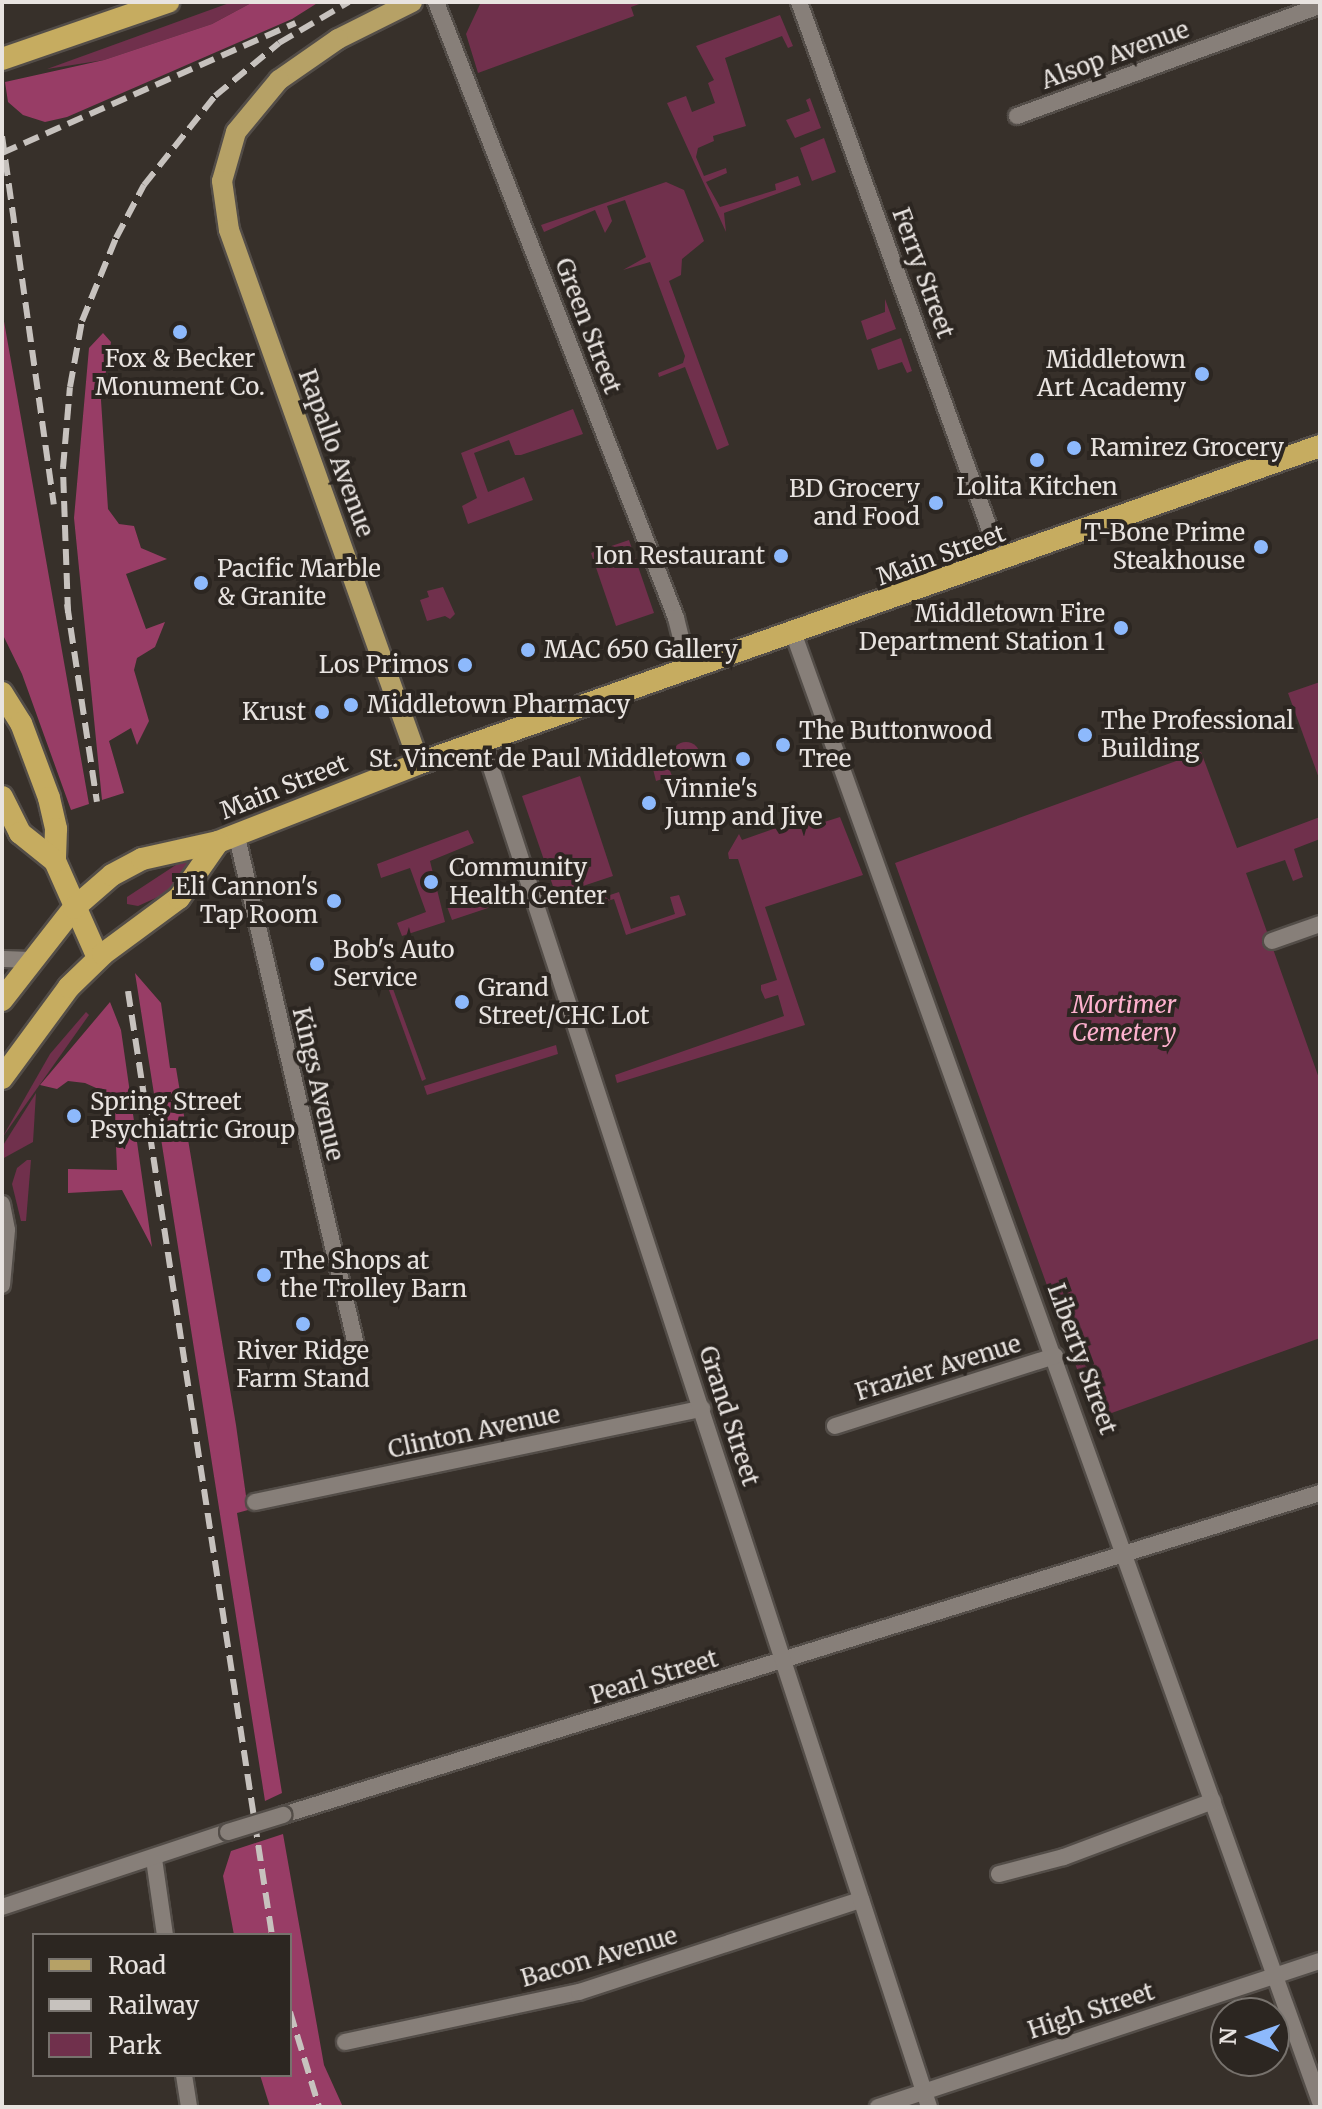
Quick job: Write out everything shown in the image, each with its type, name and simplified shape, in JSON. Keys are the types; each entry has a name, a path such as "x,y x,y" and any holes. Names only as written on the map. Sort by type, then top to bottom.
{"highway":[{"path":"2,59 168,2"},
{"name":"Main Street","path":"2,1000 28,960 74,908 138,860 227,837 482,740 794,635 1320,446"},
{"path":"2,693 24,728 51,805 55,861 74,908 100,956"},
{"path":"2,797 20,833 55,861"},
{"name":"Main Street","path":"2,1078 55,1003 100,956 179,898 227,837"}],"main road":[{"name":"Rapallo Avenue","path":"412,2 338,39 279,80 249,112 226,157 222,181 229,230 419,763"}],"street":[{"name":"Green Street","path":"436,2 676,618 689,670"},
{"name":"Ferry Street","path":"799,2 1001,561"},
{"name":"Alsop Avenue","path":"1017,116 1320,6"},
{"name":"Liberty Street","path":"794,635 1127,1555 1320,2102"},
{"name":"Grand Street","path":"482,740 927,2099"},
{"name":"Kings Avenue","path":"227,837 356,1345"},
{"path":"1272,941 1320,924"},
{"path":"2,959 28,960"},
{"path":"2,1204 2,1285"},
{"name":"Frazier Avenue","path":"835,1426 1055,1356"},
{"name":"Clinton Avenue","path":"255,1502 702,1409"},
{"name":"Pearl Street","path":"2,1907 228,1832 785,1662 1320,1493"},
{"path":"999,1874 1064,1857 1213,1801"},
{"path":"154,1859 165,1933"},
{"name":"Bacon Avenue","path":"345,2042 579,1992 861,1900"},
{"name":"High Street","path":"878,2107 927,2099 1320,1961"},
{"path":"184,2077 189,2107"}],"green space":[{"path":"232,2 253,2 212,24 104,60 47,69"},
{"path":"481,2 645,2 631,7 634,16 478,73 466,34"},
{"path":"780,15 793,46 788,48 782,36 725,58 746,126 713,136 714,141 698,148 696,157 704,176 726,168 727,173 706,182 720,207 776,190 775,184 798,176 801,185 724,213 726,232 667,103 686,96 692,112 715,103 708,83 714,80 696,46"},
{"path":"810,98 821,128 795,138 786,120 810,111 806,100"},
{"path":"824,138 836,172 812,181 800,148"},
{"path":"666,182 684,190 704,241 682,259 681,275 669,281 729,445 717,450 685,367 659,377 658,373 683,363 685,356 650,262 623,270 646,257 625,200 607,206 612,221 605,233 595,210 544,232 541,225"},
{"path":"885,299 896,329 867,340 861,321 885,312"},
{"path":"901,338 912,371 907,373 902,362 878,370 871,349"},
{"path":"573,409 583,434 521,455 515,455 509,440 474,453 488,492 524,477 533,500 468,524 462,506 477,498 461,453"},
{"path":"629,540 654,613 616,626 591,553"},
{"path":"443,587 455,614 450,619 445,616 427,621 420,600 429,597 427,591"},
{"path":"1320,682 1320,781 1288,693"},
{"path":"686,742 696,746 700,756 696,766 686,770 676,766 672,756 676,746"},
{"path":"662,749 672,776 656,781 649,753"},
{"name":"Mortimer Cemetery","path":"1201,752 1237,848 1320,817 1320,839 1294,849 1303,877 1293,881 1285,860 1246,873 1320,1081 1320,1338 1095,1419 895,863"},
{"path":"580,776 613,876 556,895 522,796"},
{"path":"840,817 863,875 765,907 805,1025 617,1083 615,1075 784,1016 778,995 765,999 761,990 761,985 777,980 738,859 729,859 728,853 739,834 742,840 801,819 818,824"},
{"path":"468,830 474,843 430,861 445,922 402,936 397,923 426,912 410,868 381,878 377,864"},
{"path":"188,857 196,869 158,897 138,906 127,904 127,897"},
{"path":"493,887 497,905 452,920 446,904"},
{"path":"619,892 631,929 675,914 670,897 679,895 686,915 626,935 614,899 591,906 589,902"},
{"path":"389,978 426,1079 422,1081 385,979"},
{"path":"86,1012 89,1015 2,1138 50,1054"},
{"path":"556,1045 558,1054 427,1095 424,1086"},
{"path":"36,1093 33,1142 2,1159 2,1147"},
{"path":"31,1160 26,1221 21,1221 12,1184 17,1168"}],"shaded area":[{"path":"253,2 319,2 292,19 67,117 45,122 23,115 8,102 5,82 104,60 212,24"},
{"path":"2,310 89,804 71,810 22,674 2,633"},
{"path":"103,333 111,342 101,400 108,509 119,524 134,526 141,548 167,559 126,574 146,629 165,622 155,647 137,658 134,670 149,721 137,745 131,728 109,741 124,793 102,800 74,518 89,348"},
{"path":"135,973 161,1003 170,1068 176,1068 236,1425 248,1510 237,1513 282,1793 265,1801"},
{"path":"110,1002 121,1030 152,1247 122,1190 68,1193 68,1169 117,1170 114,1096 85,1083 68,1081 57,1089 40,1085"},
{"path":"283,1834 324,2065 343,2107 270,2107 261,2077 292,2077 292,1933 234,1933 223,1876 231,1851"}],"railway":[{"path":"68,613 63,468 70,387 82,321 116,238 144,185 215,96 279,43 349,2"},
{"path":"2,153 295,23"},
{"path":"2,136 54,504"},
{"path":"67,604 97,802"},
{"path":"128,991 272,1933"},
{"path":"292,2019 319,2107"}],"place":[{"name":"Fox & Becker Monument Co.","path":"180,332"},
{"name":"Middletown Art Academy","path":"1202,374"},
{"name":"Ramirez Grocery","path":"1074,448"},
{"name":"Lolita Kitchen","path":"1037,460"},
{"name":"BD Grocery and Food","path":"936,503"},
{"name":"T-Bone Prime Steakhouse","path":"1261,547"},
{"name":"Ion Restaurant","path":"781,556"},
{"name":"Pacific Marble & Granite","path":"201,583"},
{"name":"Middletown Fire Department Station 1","path":"1121,628"},
{"name":"MAC 650 Gallery","path":"528,650"},
{"name":"Los Primos","path":"465,665"},
{"name":"Middletown Pharmacy","path":"351,705"},
{"name":"Krust","path":"322,712"},
{"name":"The Professional Building","path":"1085,735"},
{"name":"The Buttonwood Tree","path":"783,745"},
{"name":"St. Vincent de Paul Middletown","path":"743,759"},
{"name":"Vinnie's Jump and Jive","path":"649,803"},
{"name":"Community Health Center","path":"431,882"},
{"name":"Eli Cannon's Tap Room","path":"334,901"},
{"name":"Bob's Auto Service","path":"317,964"},
{"name":"Grand Street/CHC Lot","path":"462,1002"},
{"name":"Spring Street Psychiatric Group","path":"74,1116"},
{"name":"The Shops at the Trolley Barn","path":"264,1275"},
{"name":"River Ridge Farm Stand","path":"303,1324"}]}
